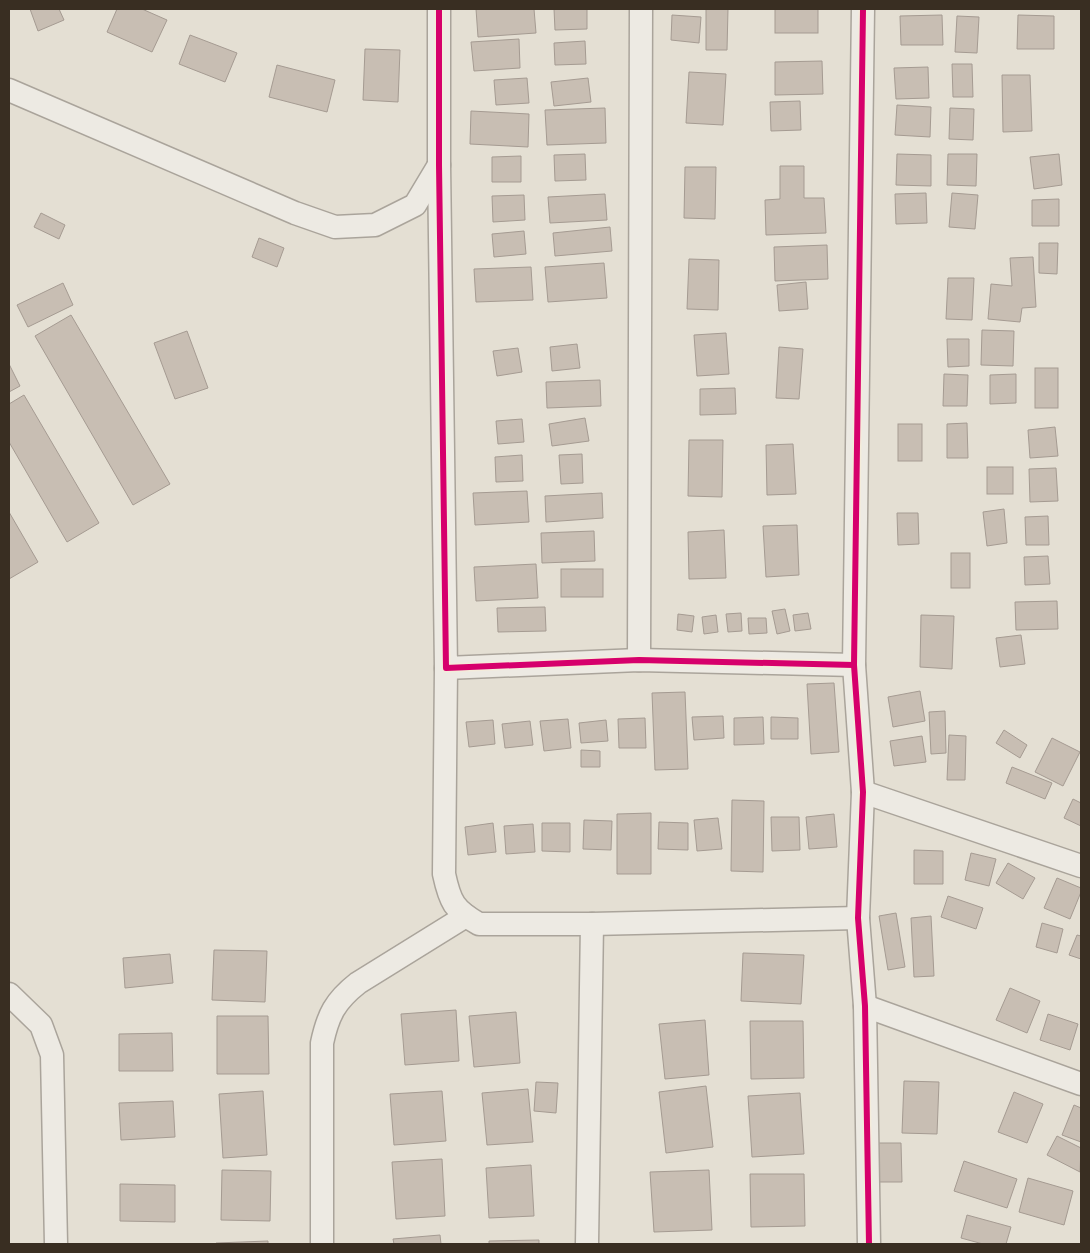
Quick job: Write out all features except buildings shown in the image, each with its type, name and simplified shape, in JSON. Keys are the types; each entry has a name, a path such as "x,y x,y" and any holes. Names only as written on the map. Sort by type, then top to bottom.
{"street":[{"path":"440,9 439,165 446,668 444,874 454,905 479,924 592,924 858,918"},
{"path":"639,660 642,9"},
{"path":"863,9 854,666 863,792 858,918 865,1006 873,1243"},
{"path":"9,90 286,209 335,226 376,225 415,205 439,165"},
{"path":"446,668 639,660 854,666"},
{"path":"863,792 1081,866"},
{"path":"322,1244 322,1043 326,1022 334,1006 345,993 358,983 466,916"},
{"path":"587,1244 592,924"},
{"path":"9,994 41,1025 52,1055 56,1244"},
{"path":"865,1006 1081,1084"}],"cycle path":[{"path":"439,9 439,165 446,668 639,660 854,665"},
{"path":"863,9 854,665 863,792 858,918 865,1006 869,1244"}]}
